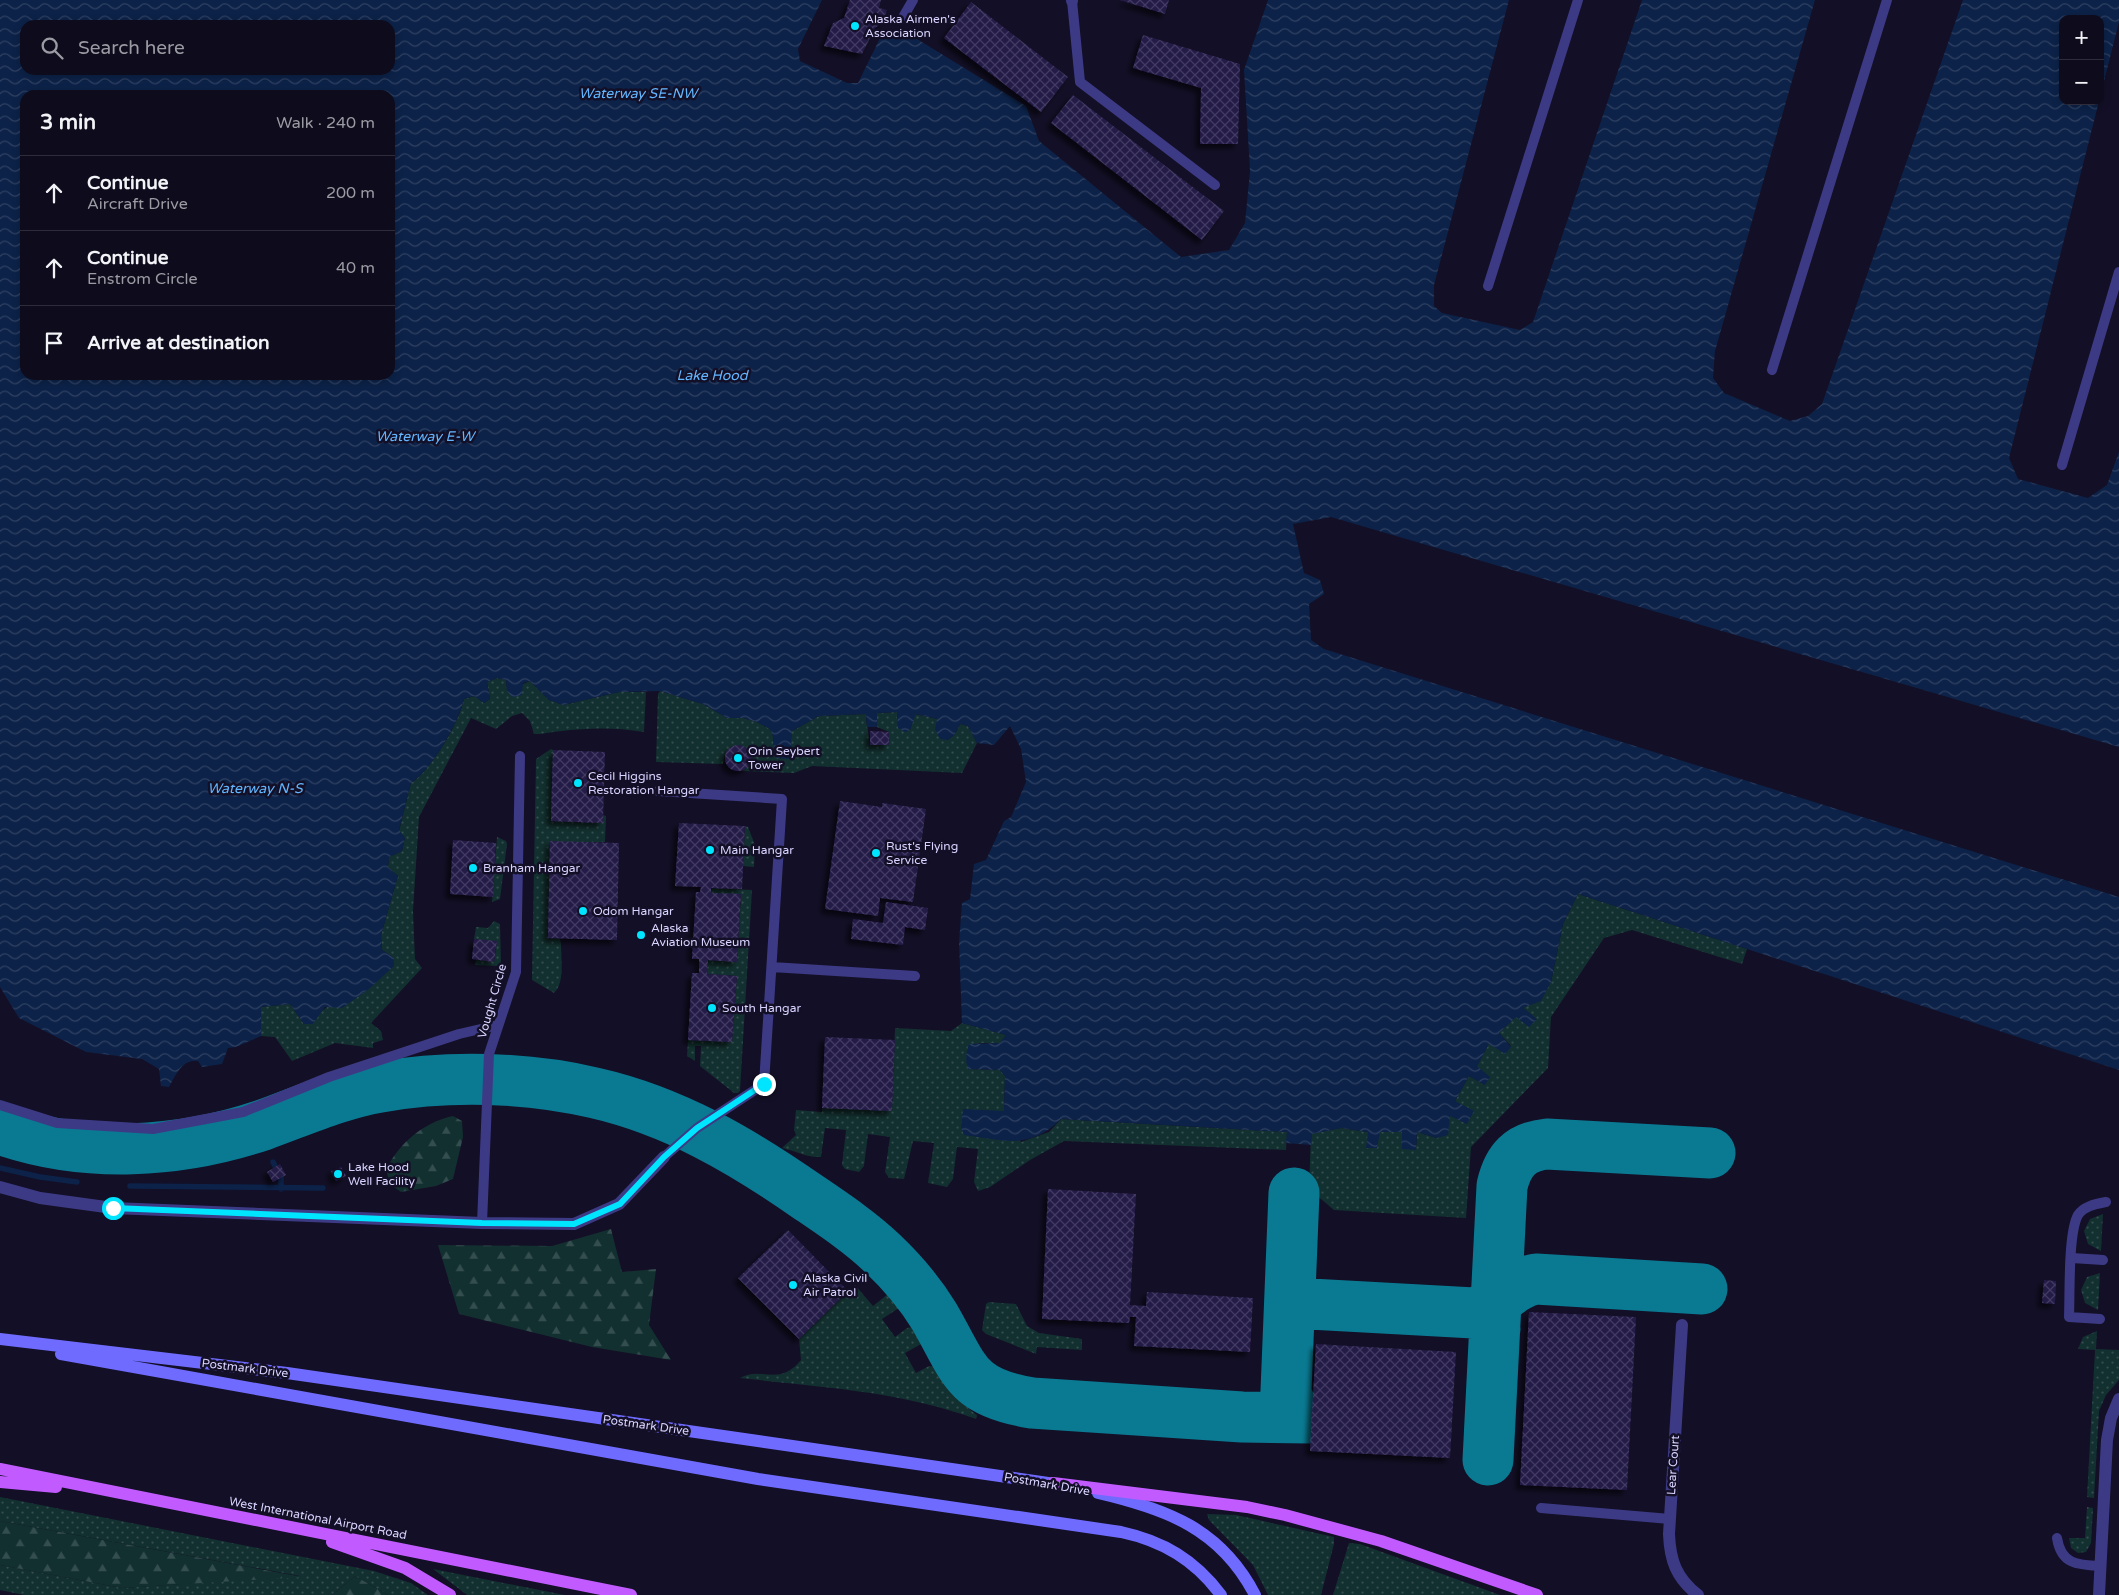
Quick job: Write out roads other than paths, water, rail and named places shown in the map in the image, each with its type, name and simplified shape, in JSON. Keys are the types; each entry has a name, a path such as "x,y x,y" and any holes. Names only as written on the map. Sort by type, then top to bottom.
{"main road":[{"name":"West International Airport Road","path":"0,1469 631,1595"},
{"path":"0,1482 113,1491"},
{"path":"1053,1483 1246,1507 1286,1515 1364,1535 1537,1595"},
{"path":"281,1525 405,1568 450,1595"}],"street":[{"path":"0,1187 40,1198 113,1208 482,1223 574,1224 620,1204 664,1157"},
{"name":"Lear Court","path":"1682,1325 1670,1518 1670,1553 1675,1569 1684,1583 1698,1595"},
{"name":"Postmark Drive","path":"0,1341 287,1373 1053,1483 1143,1505 1187,1522 1209,1537 1225,1552 1256,1595"},
{"name":"Postmark Drive","path":"0,1341 758,1479 1121,1532 1154,1541 1183,1556 1200,1570 1220,1595"},
{"path":"2099,1595 2108,1440 2111,1418 2119,1399"}],"lane":[{"path":"902,19 913,0"},
{"path":"1072,0 1080,82 1216,185"},
{"path":"1488,286 1578,0"},
{"path":"1772,370 1887,0"},
{"path":"2062,465 2119,272"},
{"name":"Vought Circle","path":"482,1223 489,1054 516,972 520,756"},
{"path":"658,791 782,799 764,1084 697,1128 664,1157"},
{"path":"772,967 914,976"},
{"path":"0,1105 57,1123 153,1129 243,1112 329,1077 459,1034 498,1025"},
{"path":"2100,1319 2069,1317 2073,1232 2079,1214 2091,1206 2106,1202"},
{"path":"2072,1258 2103,1260"},
{"path":"1541,1508 1670,1518"},
{"path":"2056,1538 2059,1550 2067,1560 2081,1565 2100,1566"}],"water":[{"name":"Lake Hood","path":"0,0 822,0 798,49 800,61 847,83 858,83 882,34 909,34 1026,106 1039,141 1181,257 1229,250 1245,223 1250,171 1244,70 1268,0 1509,0 1434,285 1434,306 1442,313 1520,330 1533,322 1642,0 1815,0 1715,351 1713,378 1724,393 1790,421 1808,416 1822,404 1963,0 2119,0 2119,22 2104,81 2104,15 2059,15 2059,105 2098,105 2009,458 2018,479 2088,498 2107,485 2119,452 2119,747 1331,517 1293,524 1304,573 1320,580 1324,594 1309,604 1311,640 1324,649 2119,897 2119,1070 1578,894 1563,924 1551,982 1541,1001 1523,1008 1537,1019 1529,1027 1516,1017 1499,1033 1511,1047 1505,1054 1489,1044 1477,1066 1490,1077 1485,1085 1469,1076 1455,1101 1474,1111 1467,1124 1450,1116 1448,1135 1437,1138 1417,1132 1416,1150 1402,1149 1402,1132 1380,1132 1377,1148 1366,1148 1368,1132 1341,1128 1312,1134 1311,1145 1286,1143 1287,1132 1061,1119 1038,1136 1016,1141 964,1135 961,1127 963,1109 1004,1111 1005,1076 1000,1070 968,1069 967,1066 966,1056 969,1044 1000,1043 1006,1035 962,1023 959,942 962,903 970,899 974,864 986,860 1004,821 1011,817 1026,782 1021,749 1010,726 994,745 977,743 968,726 960,724 955,734 948,740 940,739 935,729 937,719 916,714 910,730 905,732 898,728 897,712 877,713 877,727 867,727 866,714 819,716 792,731 790,759 775,758 773,736 770,729 757,722 743,718 727,718 703,704 660,691 619,692 563,705 549,700 530,681 523,683 522,695 512,697 507,691 506,680 497,678 487,682 490,699 484,703 474,696 464,699 456,721 443,745 427,767 411,783 399,830 405,838 402,851 389,857 388,867 398,876 381,935 382,950 394,958 394,966 369,989 342,1008 325,1007 313,1024 304,1024 290,1004 261,1007 261,1036 236,1047 228,1048 222,1064 202,1067 198,1061 192,1061 184,1065 169,1087 161,1086 159,1069 142,1059 86,1052 19,1018 0,987"}],"waterway":[{"path":"273,1162 281,1178 281,1189"},
{"path":"0,1168 40,1177 77,1182"},
{"path":"130,1186 323,1188"}],"place":[{"name":"Alaska Airmen's Association","path":"855,26"},
{"name":"Orin Seybert Tower","path":"738,758"},
{"name":"Cecil Higgins Restoration Hangar","path":"578,783"},
{"name":"Main Hangar","path":"710,850"},
{"name":"Rust's Flying Service","path":"876,853"},
{"name":"Branham Hangar","path":"473,868"},
{"name":"Odom Hangar","path":"583,911"},
{"name":"Alaska Aviation Museum","path":"641,935"},
{"name":"South Hangar","path":"712,1008"},
{"name":"Lake Hood Well Facility","path":"338,1174"},
{"name":"Alaska Civil Air Patrol","path":"793,1285"}],"water label":[{"name":"Waterway SE-NW","path":"638,93"},
{"name":"Waterway E-W","path":"425,436"},
{"name":"Waterway N-S","path":"255,788"}]}
